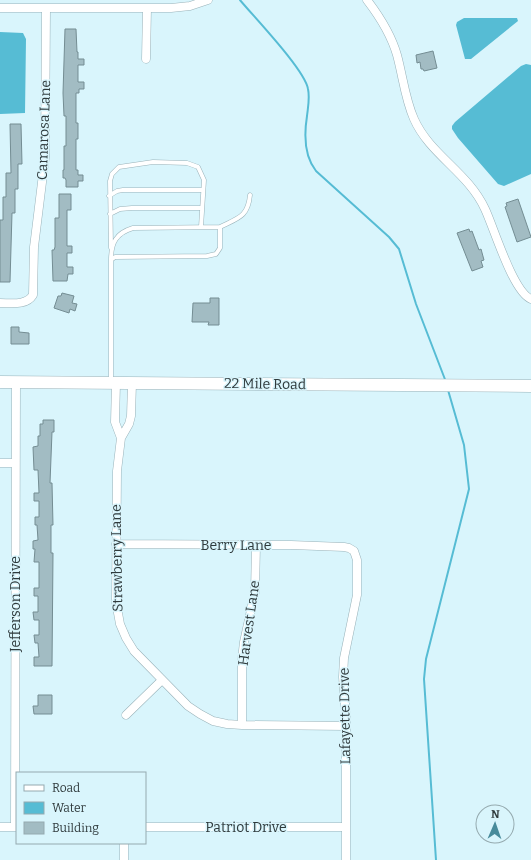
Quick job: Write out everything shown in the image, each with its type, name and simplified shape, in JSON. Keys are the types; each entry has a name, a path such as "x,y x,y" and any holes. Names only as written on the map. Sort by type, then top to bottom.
{"street":[{"path":"0,8 146,8 190,6 208,0"},
{"path":"366,0 380,19 390,37 397,55 408,102 417,125 431,144 462,175 480,199 502,253 521,290 529,298"},
{"name":"Camarosa Lane","path":"0,303 22,303 30,299 33,295 35,236 45,158 46,8"},
{"path":"146,8 146,59"},
{"name":"22 Mile Road","path":"0,382 531,386"},
{"name":"Jefferson Drive","path":"16,382 16,827"},
{"name":"Strawberry Lane","path":"113,383 115,422 121,438"},
{"name":"Strawberry Lane","path":"132,383 131,416 129,424 121,438 117,471 116,602 120,624 134,651 182,700 200,714 220,722 242,725 346,726"},
{"path":"0,463 15,463"},
{"name":"Berry Lane","path":"116,544 344,547 354,550"},
{"name":"Harvest Lane","path":"242,725 242,659 244,642 255,592 256,545"},
{"name":"Lafayette Drive","path":"346,860 346,726 343,672 357,595 357,560 354,550"},
{"path":"126,715 162,680"},
{"path":"0,827 16,827"},
{"name":"Patriot Drive","path":"146,827 346,828"},
{"path":"124,844 124,860"}],"lane":[{"path":"113,383 109,196 112,174 119,167 153,162 187,163 198,167 204,180 201,227"},
{"path":"109,196 123,190 203,190"},
{"path":"111,248 119,235 126,230 133,228 220,227 241,217 249,207 250,195"},
{"path":"110,214 120,209 132,208 202,208"},
{"path":"111,260 115,257 207,256 216,254 220,248 220,227"}],"water":[{"path":"464,18 517,18 518,21 471,59 465,59 456,25 457,22"},
{"path":"0,32 23,33 26,39 25,113 0,114"},
{"path":"526,64 531,65 531,174 504,186 498,184 458,138 452,129 452,126 521,66"}],"building":[{"path":"65,29 76,29 78,59 84,59 84,65 78,65 78,82 84,82 84,89 79,89 79,93 76,93 76,123 78,123 78,139 76,139 76,170 78,170 78,175 83,175 83,181 78,181 78,187 66,187 66,180 63,178 64,146 66,146 66,116 64,116 63,93"},
{"path":"433,51 437,68 424,71 421,69 420,62 417,63 416,55"},
{"path":"10,124 21,124 22,164 18,164 18,189 15,189 15,213 12,213 10,282 0,282 0,220 3,220 3,197 6,197 6,173 11,173"},
{"path":"59,194 71,194 71,210 67,210 67,246 72,246 72,253 67,253 67,267 73,267 73,274 68,274 67,281 53,281 52,250 54,250 55,247 55,218 59,218"},
{"path":"518,199 531,237 517,242 505,207 507,206 506,203"},
{"path":"469,229 470,232 472,231 479,250 481,249 484,260 481,261 483,267 472,271 457,233"},
{"path":"62,293 74,296 72,303 77,304 75,311 70,309 69,313 54,308 58,296 61,296"},
{"path":"210,298 219,298 219,325 208,325 209,322 192,322 193,303 210,303"},
{"path":"11,327 19,327 19,332 29,333 29,344 11,344"},
{"path":"43,420 54,420 54,432 52,432 50,483 52,483 53,525 51,525 51,553 53,553 52,666 34,666 34,657 39,657 38,643 35,643 34,635 39,635 39,620 34,620 33,612 38,612 38,596 34,596 34,588 39,588 39,562 34,562 35,549 33,549 33,541 38,540 35,517 39,517 39,501 34,501 34,493 39,493 38,470 34,470 33,447 38,446 40,424 43,424"},
{"path":"38,695 52,695 52,714 34,714 33,706 38,706"}],"waterway":[{"path":"240,0 289,57 305,80 309,96 305,138 307,152 312,165 316,171 389,237 399,249 416,304 446,382"},
{"path":"436,860 424,679 426,659 469,489 464,445 448,390"}]}
